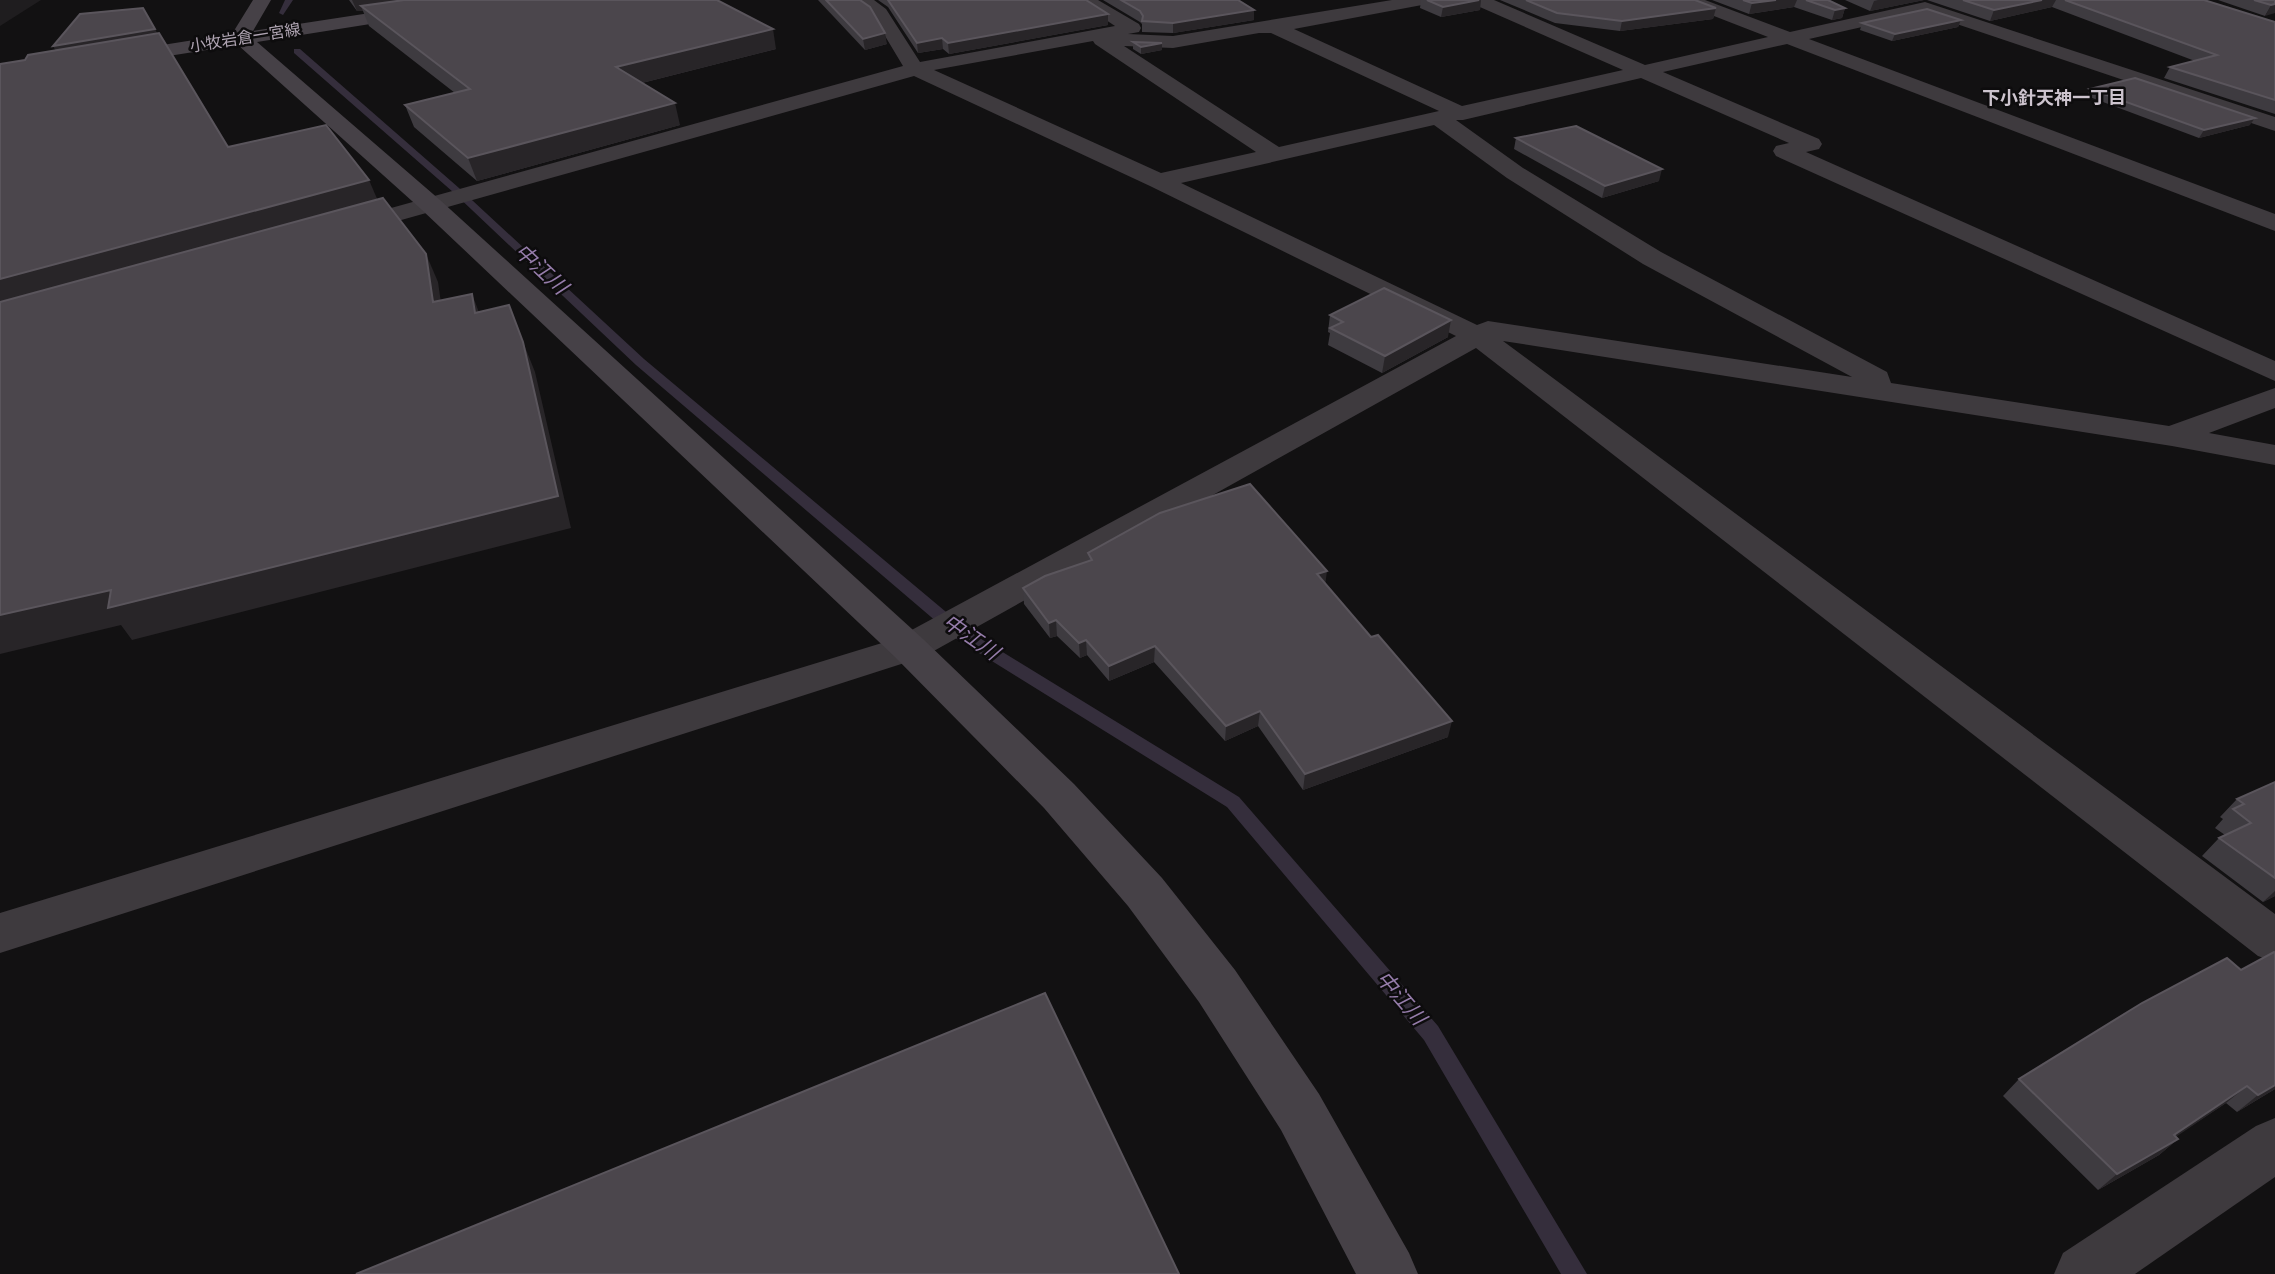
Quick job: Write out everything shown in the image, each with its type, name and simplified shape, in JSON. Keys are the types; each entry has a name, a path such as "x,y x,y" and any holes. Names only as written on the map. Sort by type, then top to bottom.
{"street":[{"path":"262,0 240,37 435,203 916,644 1059,796 1153,903 1217,986 1300,1112 1388,1274"},
{"name":"小牧岩倉一宮線","path":"93,62 490,0"},
{"path":"862,0 880,13 915,69 1158,181 1478,337 2275,941"},
{"path":"323,235 915,69 1097,37 1132,28 1085,0"},
{"path":"1097,37 1172,42 1422,0"},
{"path":"1479,0 1811,144 1784,151 2275,372"},
{"path":"1689,0 2275,223"},
{"path":"1834,5 1868,20"},
{"path":"1158,181 1926,7 2275,124"},
{"path":"1259,10 1451,116 1515,173 1652,258 1876,379 1877,391"},
{"path":"1097,37 1276,155"},
{"path":"0,933 916,644 1488,330 2172,436 2275,455"},
{"path":"2172,436 2275,397"},
{"path":"2084,1274 2275,1145"}],"shaded area":[{"path":"0,0 41,0 0,26"}],"building":[{"path":"404,0 717,0 773,29 616,67 675,103 468,158 405,105 470,89 361,6"},
{"path":"826,0 860,0 870,7 885,33 863,39"},
{"path":"888,0 1086,0 1108,14 948,43 942,38 917,43"},
{"path":"1121,0 1238,0 1254,10 1173,23 1142,21 1140,11"},
{"path":"1427,0 1479,0 1443,7"},
{"path":"1526,0 1695,0 1716,8 1622,21 1557,13"},
{"path":"1743,0 1776,0 1752,3"},
{"path":"1806,0 1828,0 1845,8 1835,10"},
{"path":"1963,0 2042,0 1994,10"},
{"path":"2065,0 2204,0 2275,22 2275,100 2170,67 2217,55"},
{"path":"2254,0 2275,0 2275,4 2271,5"},
{"path":"143,8 155,29 53,46 80,14"},
{"path":"1927,9 1961,20 1895,34 1862,23"},
{"path":"159,33 228,147 326,125 369,180 0,279 0,64 25,60 28,55"},
{"path":"1133,42 1162,43 1141,47"},
{"path":"2135,78 2255,118 2204,130 2090,89"},
{"path":"1576,126 1662,169 1605,186 1516,138"},
{"path":"383,198 426,254 433,302 472,294 475,313 509,305 523,342 558,496 108,608 111,590 0,615 0,302"},
{"path":"1384,288 1451,320 1385,356 1330,328 1343,322 1330,315"},
{"path":"1250,484 1327,571 1317,574 1371,637 1378,635 1452,721 1305,774 1260,711 1226,726 1155,646 1109,666 1086,640 1079,643 1056,620 1049,623 1023,588 1045,576 1092,560 1088,553 1160,513"},
{"path":"2275,782 2275,878 2219,838 2251,823 2233,809 2244,804 2237,799"},
{"path":"2274,952 2275,1085 2258,1095 2247,1086 2174,1135 2178,1139 2117,1174 2019,1079 2142,1003 2227,958 2241,970"},
{"path":"1045,993 1179,1274 356,1274"}],"waterway":[{"name":"中江川","path":"283,13 289,0"},
{"name":"中江川","path":"297,51 456,190 640,362 964,636 1233,802 1431,1033 1575,1274"}],"district":[{"name":"下小針天神一丁目","path":"2054,98"}]}
